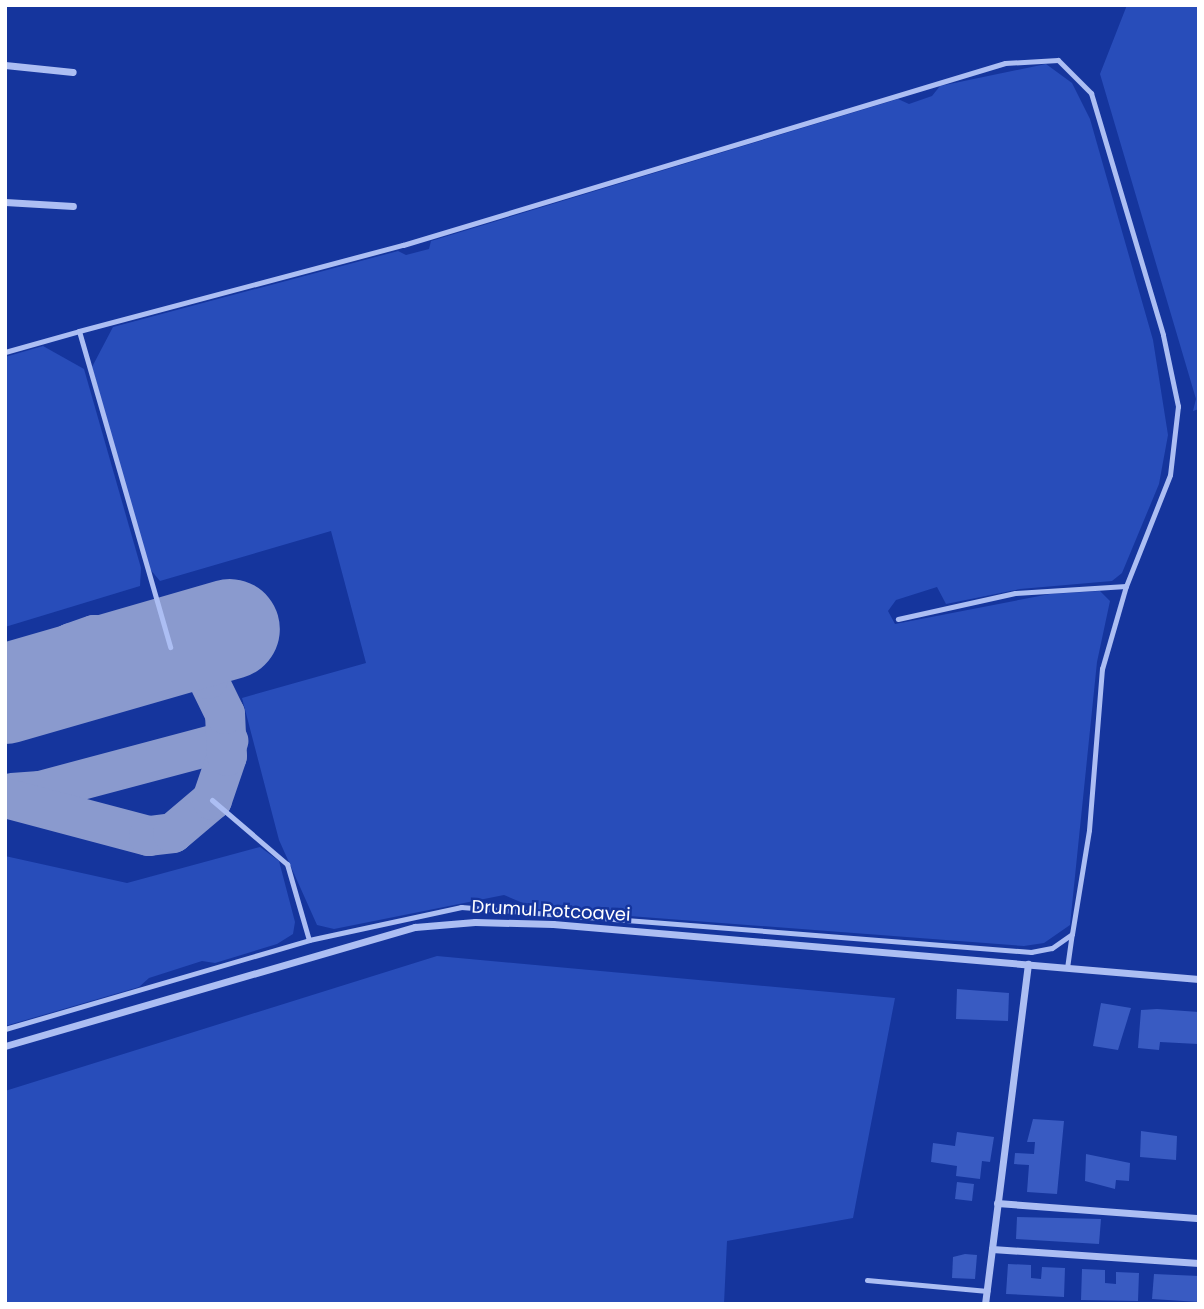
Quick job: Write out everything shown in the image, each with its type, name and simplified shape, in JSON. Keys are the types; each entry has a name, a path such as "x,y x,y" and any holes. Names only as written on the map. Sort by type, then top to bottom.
{"street":[{"path":"5,65 73,72"},
{"path":"5,202 73,206"},
{"name":"Drumul Potcoavei","path":"5,1046 415,927 475,922 553,923 1199,979"},
{"path":"985,1304 1028,964"},
{"path":"997,1203 1196,1218"},
{"path":"992,1249 1199,1263"}],"lane":[{"path":"5,352 403,245 1005,63 1058,60 1091,93 1163,335 1178,407 1170,475 1126,586 1102,669 1089,830 1068,968"},
{"path":"79,331 170,647"},
{"path":"898,619 1015,593 1126,586"},
{"path":"212,800 287,864 309,940"},
{"path":"5,1029 309,940 461,907 1031,952 1052,948 1072,934"},
{"path":"867,1280 986,1291"}],"shaded area":[{"path":"1127,5 1199,5 1199,409 1193,411 1196,399 1100,74"},
{"path":"1046,64 1072,83 1090,119 1153,340 1168,435 1159,484 1122,573 1112,581 1020,589 946,604 937,587 896,600 888,611 895,624 1050,594 1100,591 1110,601 1097,662 1070,925 1044,943 1024,946 537,909 504,895 334,929 317,925 279,840 242,698 366,663 331,531 160,581 149,568 92,367 113,327 398,251 406,255 429,249 431,241 898,99 909,104 932,96 940,86"},
{"path":"43,346 84,369 141,568 140,586 5,627 5,357"},
{"path":"260,847 279,861 295,922 293,934 277,944 215,963 202,961 149,978 139,987 5,1026 5,856 127,883"},
{"path":"437,956 895,998 853,1218 727,1241 724,1304 5,1304 5,1091"}],"building":[{"path":"957,989 1009,993 1008,1021 956,1019"},
{"path":"1101,1003 1131,1008 1118,1050 1093,1046"},
{"path":"1141,1010 1199,1012 1198,1044 1160,1042 1159,1050 1138,1048"},
{"path":"1033,1119 1064,1121 1057,1194 1027,1192 1029,1165 1014,1164 1015,1153 1034,1154 1035,1142 1027,1142"},
{"path":"1141,1131 1177,1136 1176,1160 1140,1157"},
{"path":"957,1132 994,1137 990,1162 982,1161 980,1179 956,1176 957,1166 931,1162 933,1143 955,1146"},
{"path":"1086,1154 1130,1163 1129,1181 1116,1180 1115,1189 1085,1181"},
{"path":"957,1182 974,1184 972,1201 955,1199"},
{"path":"1017,1217 1101,1219 1099,1244 1016,1239"},
{"path":"977,1255 975,1279 952,1278 953,1257"},
{"path":"1008,1264 1031,1265 1031,1278 1041,1279 1042,1267 1065,1268 1064,1297 1006,1294"},
{"path":"1082,1269 1105,1270 1105,1283 1116,1284 1116,1272 1139,1273 1138,1301 1081,1300"},
{"path":"1154,1274 1199,1276 1199,1302 1152,1299"}],"taxiway":[{"path":"5,798 149,836 173,833 212,800 227,756 225,714 208,679 187,656 153,638 94,635 71,643 48,657 18,691"},
{"path":"12,793 40,791 228,741"}],"runway":[{"path":"5,694 230,629"}]}
